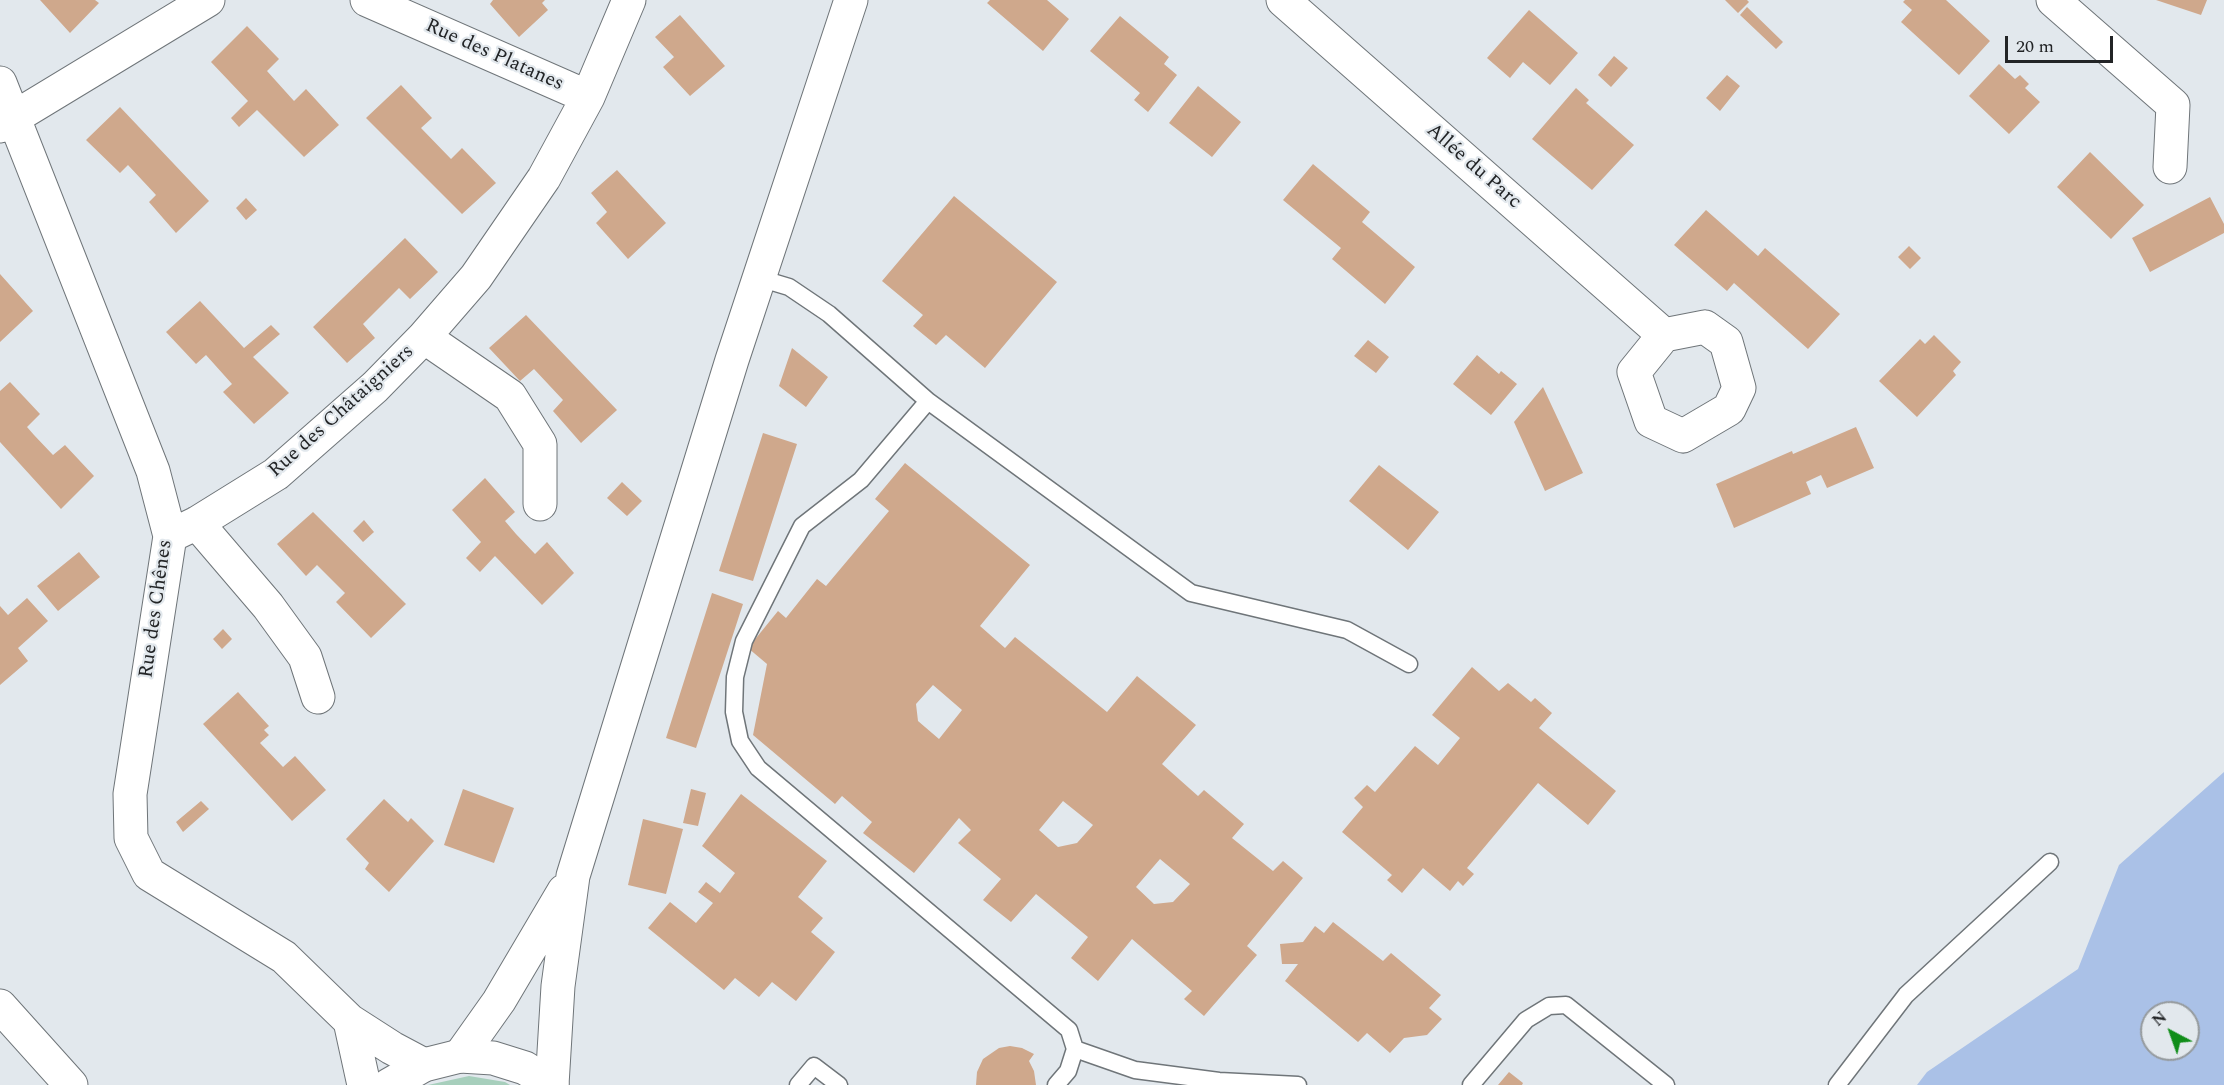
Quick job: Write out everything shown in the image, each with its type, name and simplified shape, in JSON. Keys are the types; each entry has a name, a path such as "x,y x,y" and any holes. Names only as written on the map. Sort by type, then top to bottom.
{"street":[{"path":"7,122 208,0"},
{"name":"Rue des Platanes","path":"367,0 588,97"},
{"name":"Rue des Châtaigniers","path":"183,529 276,474 375,387 424,337 476,278 544,178 588,97 629,0"},
{"path":"389,1085 424,1065 460,1056 493,1058 525,1068 552,1085 558,986 573,876 759,278 850,0"},
{"name":"Allée du Parc","path":"1283,0 1664,335"},
{"path":"2053,0 2173,105 2170,167"},
{"name":"Rue des Chênes","path":"0,83 7,122 153,471 183,529 130,794 131,838 149,874 284,957 350,1021 424,1065"},
{"name":"Rue des Châtaigniers","path":"424,337 510,396 540,444 540,504"},
{"path":"183,529 268,606 305,657 318,697"},
{"path":"460,1056 499,1001 573,876"},
{"path":"0,1006 70,1085"},
{"path":"350,1021 364,1085"}],"lane":[{"path":"759,278 789,287 829,314 928,401 1191,593 1347,630 1409,664"},
{"path":"928,401 861,480 802,526 744,641 735,677 734,712 740,741 758,768 1069,1030 1075,1049 1068,1071 1056,1085"},
{"path":"1837,1085 1906,995 2050,862"},
{"path":"1471,1085 1526,1020 1549,1006 1566,1005 1666,1085"},
{"path":"1075,1049 1135,1070 1219,1081 1298,1085"},
{"path":"798,1085 814,1066 839,1085"}],"green space":[{"path":"469,1076 505,1082 510,1085 428,1085"}],"water":[{"path":"2224,772 2224,1085 1917,1085 1927,1072 2078,969 2119,865"}],"building":[{"path":"40,0 95,0 99,3 70,33"},
{"path":"493,0 545,0 542,3 548,10 519,37 490,4"},
{"path":"990,0 1047,0 1069,19 1043,51 987,3"},
{"path":"1725,0 1747,0 1749,2 1738,13"},
{"path":"1905,0 1946,0 1990,41 1959,75 1901,22 1912,10 1903,2"},
{"path":"2156,0 2207,0 2201,15"},
{"path":"1747,7 1783,42 1776,49 1740,15"},
{"path":"1529,10 1578,53 1550,85 1523,62 1510,78 1487,58"},
{"path":"680,15 725,66 690,96 663,67 674,57 655,37"},
{"path":"1120,16 1169,57 1164,64 1177,75 1148,112 1134,100 1140,93 1090,51"},
{"path":"247,26 279,59 267,71 294,101 306,89 339,125 304,157 257,110 239,127 231,118 248,101 211,62"},
{"path":"1614,56 1628,68 1611,87 1598,75"},
{"path":"1999,64 2015,79 2020,75 2029,84 2025,88 2040,102 2009,134 1969,96"},
{"path":"1727,75 1740,86 1720,111 1706,98"},
{"path":"401,85 432,118 421,128 451,159 462,148 496,183 462,214 366,118"},
{"path":"1198,86 1241,122 1212,157 1169,123"},
{"path":"1576,88 1589,100 1586,103 1634,145 1592,190 1532,139"},
{"path":"120,107 209,201 176,233 149,202 156,195 128,165 120,173 86,140"},
{"path":"2090,152 2144,205 2111,239 2057,187"},
{"path":"1313,164 1370,212 1362,222 1415,267 1385,304 1332,259 1341,248 1283,200"},
{"path":"617,170 666,223 628,259 596,223 607,212 591,193"},
{"path":"954,196 1057,282 985,368 946,335 936,345 913,326 923,315 882,281"},
{"path":"2210,197 2224,224 2224,233 2150,272 2132,238"},
{"path":"246,198 257,210 246,220 236,208"},
{"path":"1706,210 1758,256 1765,248 1840,314 1808,349 1734,283 1727,291 1674,245"},
{"path":"405,238 438,272 410,299 399,288 363,324 375,338 347,363 313,327"},
{"path":"1909,246 1921,258 1910,269 1898,257"},
{"path":"0,274 33,311 0,342"},
{"path":"200,301 244,348 271,325 280,334 253,357 289,393 254,424 223,392 232,384 206,355 196,364 166,332"},
{"path":"526,315 617,410 581,443 553,411 563,400 534,369 520,381 489,348"},
{"path":"1934,335 1961,362 1953,371 1956,375 1917,417 1879,381 1920,339 1925,344"},
{"path":"1368,340 1389,357 1376,373 1354,356"},
{"path":"792,348 828,377 806,407 779,386"},
{"path":"1477,355 1499,374 1501,371 1517,384 1491,415 1453,384"},
{"path":"10,382 40,414 27,427 34,435 53,455 65,445 94,476 61,509 0,442 0,391"},
{"path":"1543,387 1583,473 1545,491 1514,422"},
{"path":"1856,427 1874,468 1827,488 1821,475 1806,482 1811,494 1734,528 1716,484 1792,451 1793,454"},
{"path":"763,433 797,444 753,581 719,571"},
{"path":"905,463 1030,565 980,626 1005,648 1015,637 1107,712 1137,676 1196,725 1162,764 1198,796 1204,790 1244,824 1232,838 1273,871 1283,861 1303,878 1247,946 1257,955 1204,1016 1184,999 1192,991 1132,939 1098,981 1071,958 1088,937 1036,894 1011,922 983,900 1001,879 958,843 971,830 959,818 914,873 863,833 872,822 842,796 835,804 753,735 767,664 748,648 778,611 786,618 817,579 826,586 889,511 875,499","holes":["933,685 962,710 939,739 918,721 916,704","1063,801 1093,825 1077,843 1058,847 1039,830","1160,859 1190,884 1173,902 1154,904 1136,887"]},
{"path":"1379,465 1439,512 1408,550 1349,501"},
{"path":"485,478 515,512 505,521 516,534 535,554 547,542 574,573 542,605 495,556 480,572 466,558 481,542 452,510"},
{"path":"622,482 642,501 627,516 607,498"},
{"path":"313,512 406,604 371,638 336,602 345,593 317,565 306,576 277,544"},
{"path":"364,520 374,532 363,542 353,531"},
{"path":"79,552 100,577 58,611 37,586"},
{"path":"712,593 743,604 696,748 666,738"},
{"path":"27,598 48,621 18,648 28,661 0,685 0,606 8,615"},
{"path":"223,629 232,639 222,649 213,639"},
{"path":"1472,667 1499,691 1508,683 1531,702 1535,698 1552,713 1539,728 1616,791 1588,825 1538,783 1467,868 1474,874 1463,886 1458,881 1450,891 1423,868 1402,893 1387,880 1392,875 1342,832 1363,807 1354,798 1367,785 1375,792 1415,746 1438,765 1460,738 1432,715"},
{"path":"238,692 269,726 264,730 269,735 260,743 283,767 295,756 326,790 292,821 203,724"},
{"path":"463,789 514,808 494,863 444,845"},
{"path":"691,789 706,793 698,826 683,823"},
{"path":"741,794 827,861 798,897 823,918 811,932 835,952 796,1001 772,982 759,997 735,978 724,990 648,928 670,902 696,923 713,903 698,892 706,882 720,893 735,873 702,846"},
{"path":"384,799 408,822 411,818 434,841 389,892 365,869 369,863 346,839"},
{"path":"201,801 209,809 183,832 176,822"},
{"path":"643,819 683,829 666,894 628,885"},
{"path":"1333,922 1383,961 1391,953 1441,995 1429,1008 1442,1019 1427,1035 1404,1038 1390,1053 1367,1033 1358,1042 1285,981 1298,964 1282,964 1280,944 1303,942 1315,926 1324,933"},
{"path":"1010,1046 1022,1048 1034,1054 1029,1061 1034,1071 1036,1085 976,1085 977,1072 983,1059 999,1048"},
{"path":"1509,1072 1523,1083 1522,1085 1498,1085"}]}
